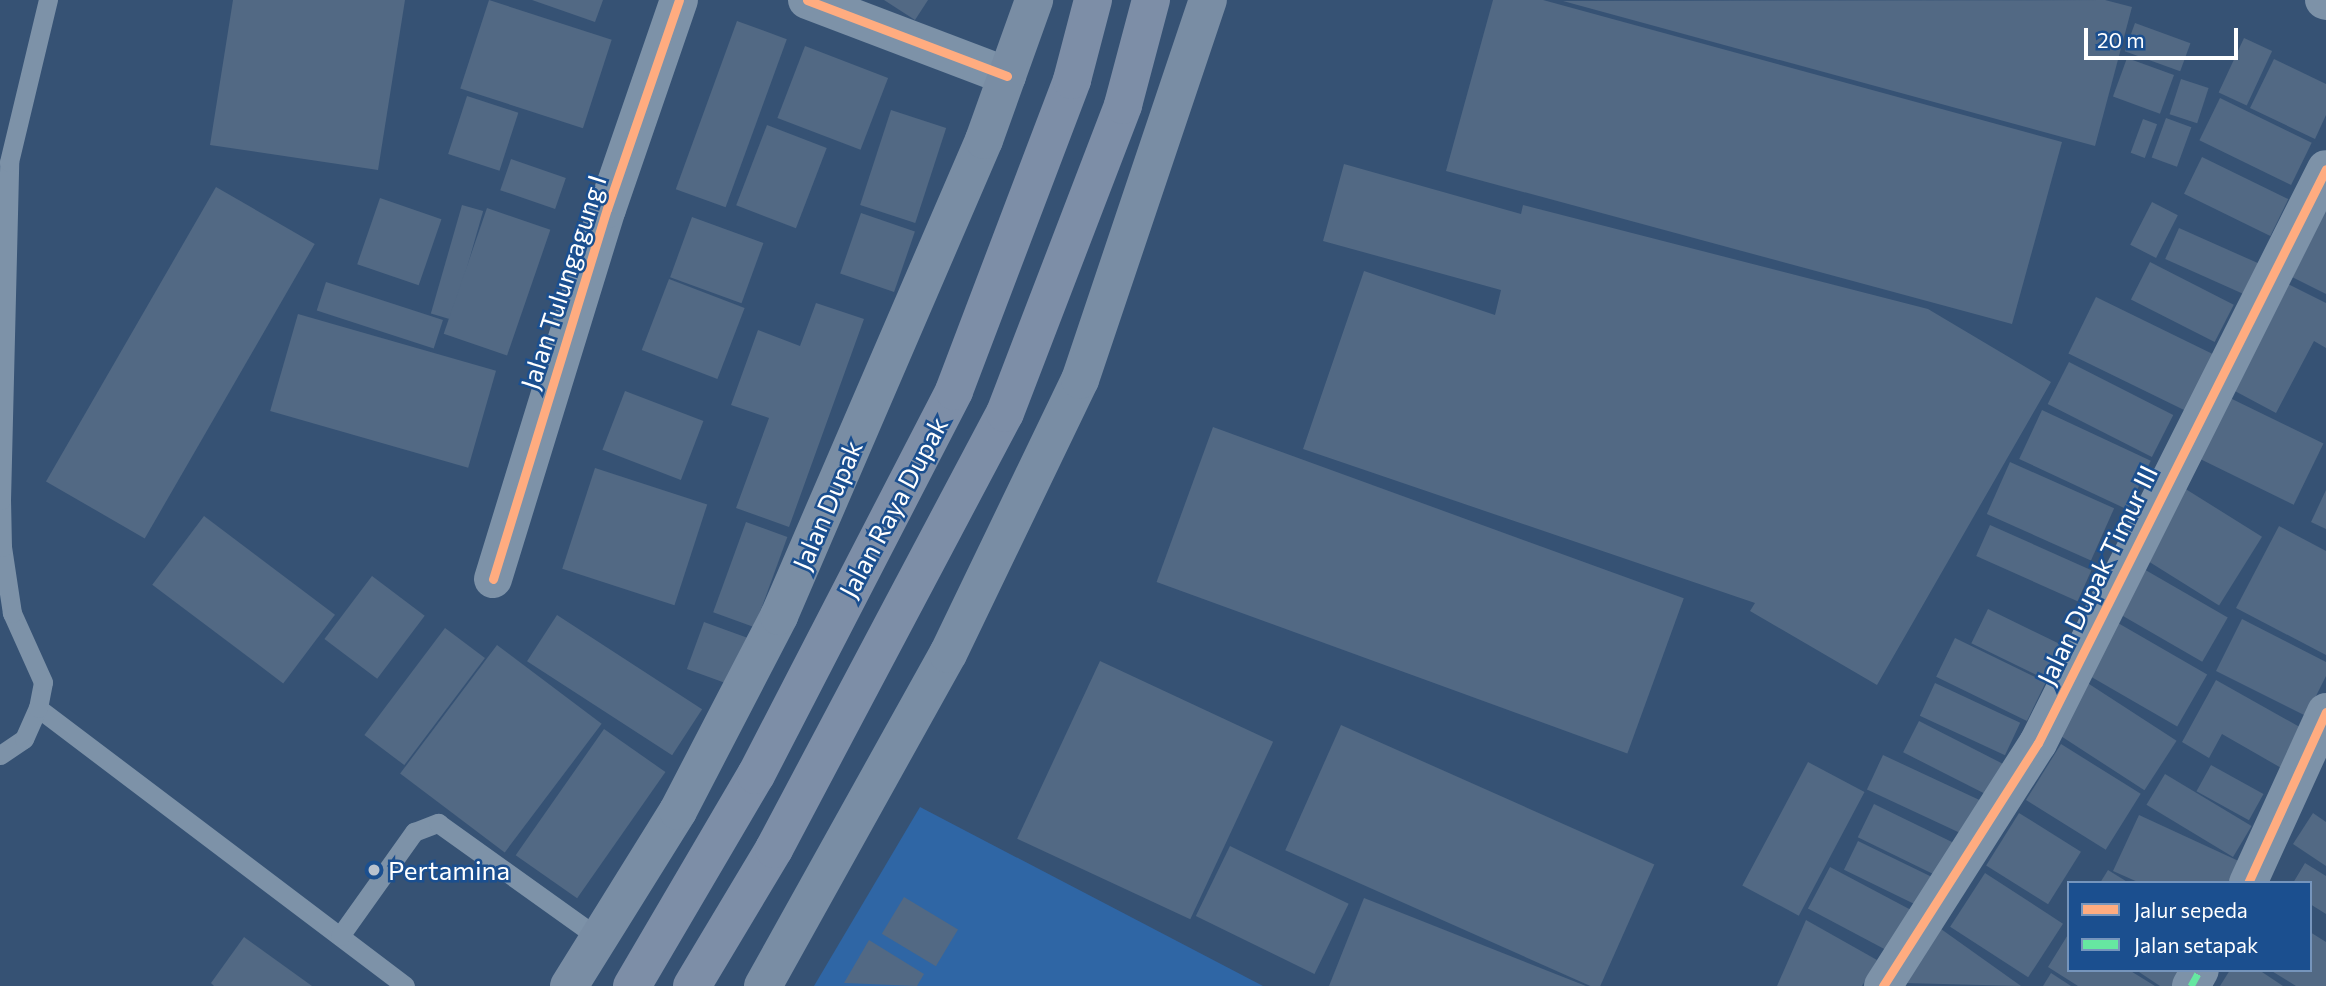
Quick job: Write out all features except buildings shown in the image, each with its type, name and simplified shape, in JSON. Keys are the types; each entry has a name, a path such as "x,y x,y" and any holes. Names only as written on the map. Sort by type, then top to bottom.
{"main road":[{"name":"Jalan Dupak","path":"569,986 678,811 751,670 833,491 984,140 1034,0"},
{"name":"Jalan Raya Dupak","path":"632,986 757,775 792,700 954,391 1072,80 1093,0"},
{"path":"692,986 774,849 1005,413 1123,105 1151,0"},
{"path":"762,986 948,654 1080,380 1205,1"},
{"path":"751,670 792,700"}],"street":[{"name":"Jalan Tulungagung I","path":"493,579 607,209 679,0"},
{"path":"807,0 1007,76"},
{"name":"Jalan Dupak Timur III","path":"1883,986 2038,743 2326,169"},
{"path":"2249,881 2326,712"}],"lane":[{"path":"0,755 24,739 38,708 43,682 12,613 2,547 5,158 48,0"},
{"path":"38,708 405,986"},
{"path":"340,936 414,831 438,823 600,939"}],"shaded area":[{"path":"920,807 1263,986 814,986"}],"marked path":[{"path":"2191,986 2199,972"}],"cycle path":[{"path":"493,579 607,209 679,0"},
{"path":"807,0 1007,76"},
{"path":"1883,986 2038,743 2326,169"},
{"path":"2249,881 2326,712"}],"place":[{"name":"Pertamina","path":"374,870"}]}
